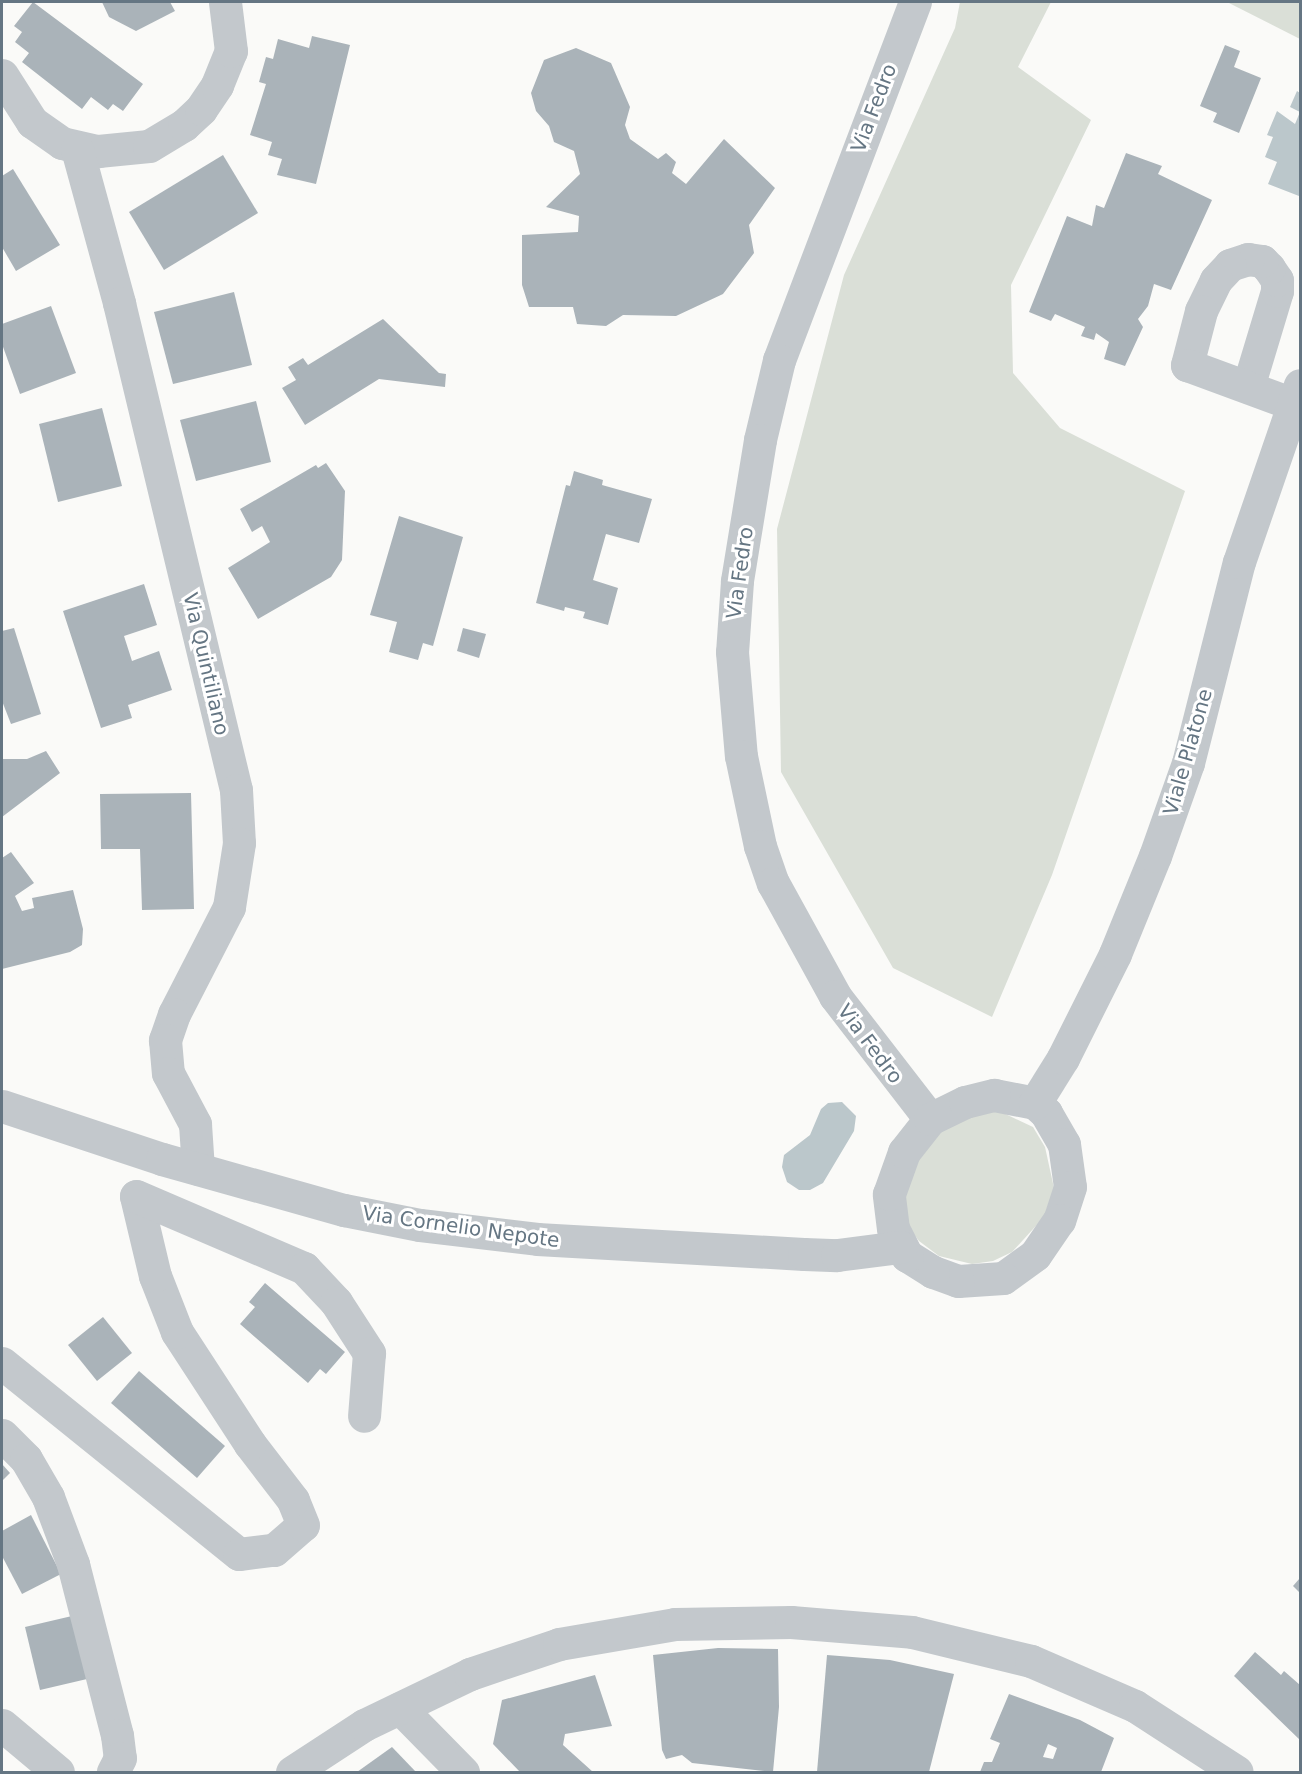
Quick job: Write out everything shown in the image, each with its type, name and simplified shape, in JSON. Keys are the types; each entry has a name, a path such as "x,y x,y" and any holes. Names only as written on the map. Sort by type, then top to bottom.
{"street":[{"path":"2,75 40,130 77,148 98,151 149,146 201,109 217,86 231,51 225,2"},
{"name":"Via Fedro","path":"915,2 779,360 756,464 737,581 732,652 741,756 760,846 773,883 835,996 930,1119"},
{"name":"Via Quintiliano","path":"77,148 116,292 236,790 239,843 229,907 178,1006 165,1040 168,1073 195,1124 198,1169"},
{"path":"1248,387 1297,394"},
{"name":"Viale Platone","path":"1035,1103 1063,1058 1115,954 1155,856 1188,763 1239,562 1297,394"},
{"path":"994,1095 1035,1103 1057,1127 1064,1144 1070,1187 1059,1220 1035,1255 1003,1278 974,1282 933,1272 906,1256 900,1247 889,1212 889,1194 904,1152 930,1119 965,1102 994,1095"},
{"name":"Via Cornelio Nepote","path":"2,1106 198,1169 344,1210 500,1235 837,1255 900,1247"},
{"path":"2,1363 238,1554 274,1550 303,1525 293,1500 250,1444 177,1332 155,1276 136,1196 303,1268 336,1302 369,1353 364,1416"},
{"path":"2,1435 26,1459 48,1497 73,1564 117,1735 120,1758 113,1773"},
{"path":"292,1773 346,1736 470,1674 609,1633 686,1624 832,1624 912,1632 961,1642 1067,1674 1170,1726 1237,1773"},
{"path":"400,1708 463,1773"},
{"path":"2,1725 58,1773"}],"shaded area":[{"path":"960,2 1051,2 1018,67 1091,120 1011,285 1013,373 1060,428 1185,491 1052,875 992,1017 893,968 781,772 777,529 844,275 955,28"},
{"path":"1227,2 1300,2 1300,39"},
{"path":"1297,91 1300,93 1300,112 1290,107"},
{"path":"1277,111 1295,124 1300,112 1299,196 1268,184 1277,162 1265,157 1273,137 1267,135"},
{"path":"842,1102 856,1116 854,1131 823,1183 810,1190 799,1190 787,1182 782,1167 784,1155 810,1135 821,1109 828,1103"},
{"path":"997,1110 1033,1127 1045,1147 1054,1188 1044,1217 1012,1252 993,1261 972,1264 939,1256 919,1241 907,1225 904,1189 908,1175 945,1124"}],"building":[{"path":"33,2 143,84 123,111 113,104 108,110 91,97 82,109 22,62 29,53 15,42 22,32 14,26"},
{"path":"102,2 170,2 175,11 136,31 109,17"},
{"path":"312,36 350,45 316,184 277,175 282,159 268,155 272,142 250,135 266,84 259,82 266,57 273,59 278,39 309,48"},
{"path":"1225,45 1240,51 1234,67 1261,78 1239,133 1213,122 1217,113 1200,106"},
{"path":"576,48 611,63 630,107 625,125 630,139 658,159 666,153 676,162 672,173 686,184 724,139 775,188 749,225 754,253 723,294 676,316 623,315 606,326 577,324 573,307 529,307 522,285 522,235 578,232 579,216 546,207 580,174 574,151 554,142 549,126 536,111 531,93 544,60"},
{"path":"1126,153 1162,166 1158,174 1212,200 1171,290 1154,284 1148,306 1138,319 1143,327 1125,366 1104,359 1109,342 1096,333 1094,340 1081,336 1085,327 1055,314 1051,321 1029,312 1067,216 1092,226 1096,205 1104,208"},
{"path":"223,155 258,213 164,270 129,212"},
{"path":"13,169 60,245 16,271 2,247 2,176"},
{"path":"234,292 252,365 173,384 154,312"},
{"path":"51,306 76,373 20,394 2,344 2,324"},
{"path":"383,319 439,373 446,374 445,387 379,379 305,425 282,388 296,380 288,367 303,358 308,365"},
{"path":"256,401 271,462 196,481 180,420"},
{"path":"102,408 122,486 58,502 39,424"},
{"path":"326,463 345,491 342,560 331,577 258,619 228,568 270,542 262,526 252,532 240,509 316,465 318,468"},
{"path":"574,471 603,480 602,485 652,499 639,543 606,534 593,580 618,588 608,625 583,618 585,612 565,607 564,611 536,603 566,485 570,486"},
{"path":"399,516 463,537 433,646 423,643 418,660 389,652 397,622 370,615"},
{"path":"144,584 157,625 124,636 132,661 159,651 172,690 128,705 132,718 101,728 63,611"},
{"path":"14,628 41,714 11,724 2,701 2,631"},
{"path":"463,628 486,634 479,658 457,651"},
{"path":"46,751 60,773 2,817 2,759 27,759"},
{"path":"191,793 194,909 142,910 140,849 101,849 100,794"},
{"path":"11,852 34,883 15,896 22,911 34,908 32,898 73,890 83,929 82,945 70,952 2,969 2,858"},
{"path":"265,1283 345,1352 326,1374 320,1369 308,1383 240,1324 255,1307 249,1302"},
{"path":"103,1317 132,1353 97,1381 68,1345"},
{"path":"139,1371 225,1446 197,1478 111,1403"},
{"path":"2,1464 10,1473 2,1481"},
{"path":"31,1515 61,1574 22,1594 2,1556 2,1531"},
{"path":"1300,1578 1300,1593 1293,1586"},
{"path":"72,1616 87,1679 40,1690 25,1627"},
{"path":"718,1648 778,1649 779,1707 773,1772 692,1763 682,1755 666,1759 662,1750 653,1655"},
{"path":"1255,1652 1281,1675 1284,1671 1300,1685 1300,1740 1234,1676"},
{"path":"827,1655 890,1660 954,1674 929,1772 817,1772"},
{"path":"595,1675 612,1726 565,1734 563,1745 593,1772 520,1772 493,1744 502,1700"},
{"path":"1009,1694 1080,1720 1114,1738 1101,1772 980,1772 984,1762 992,1762 1000,1743 990,1739","holes":["1048,1744 1057,1748 1053,1759 1043,1757"]},
{"path":"392,1747 416,1772 357,1772"}]}
